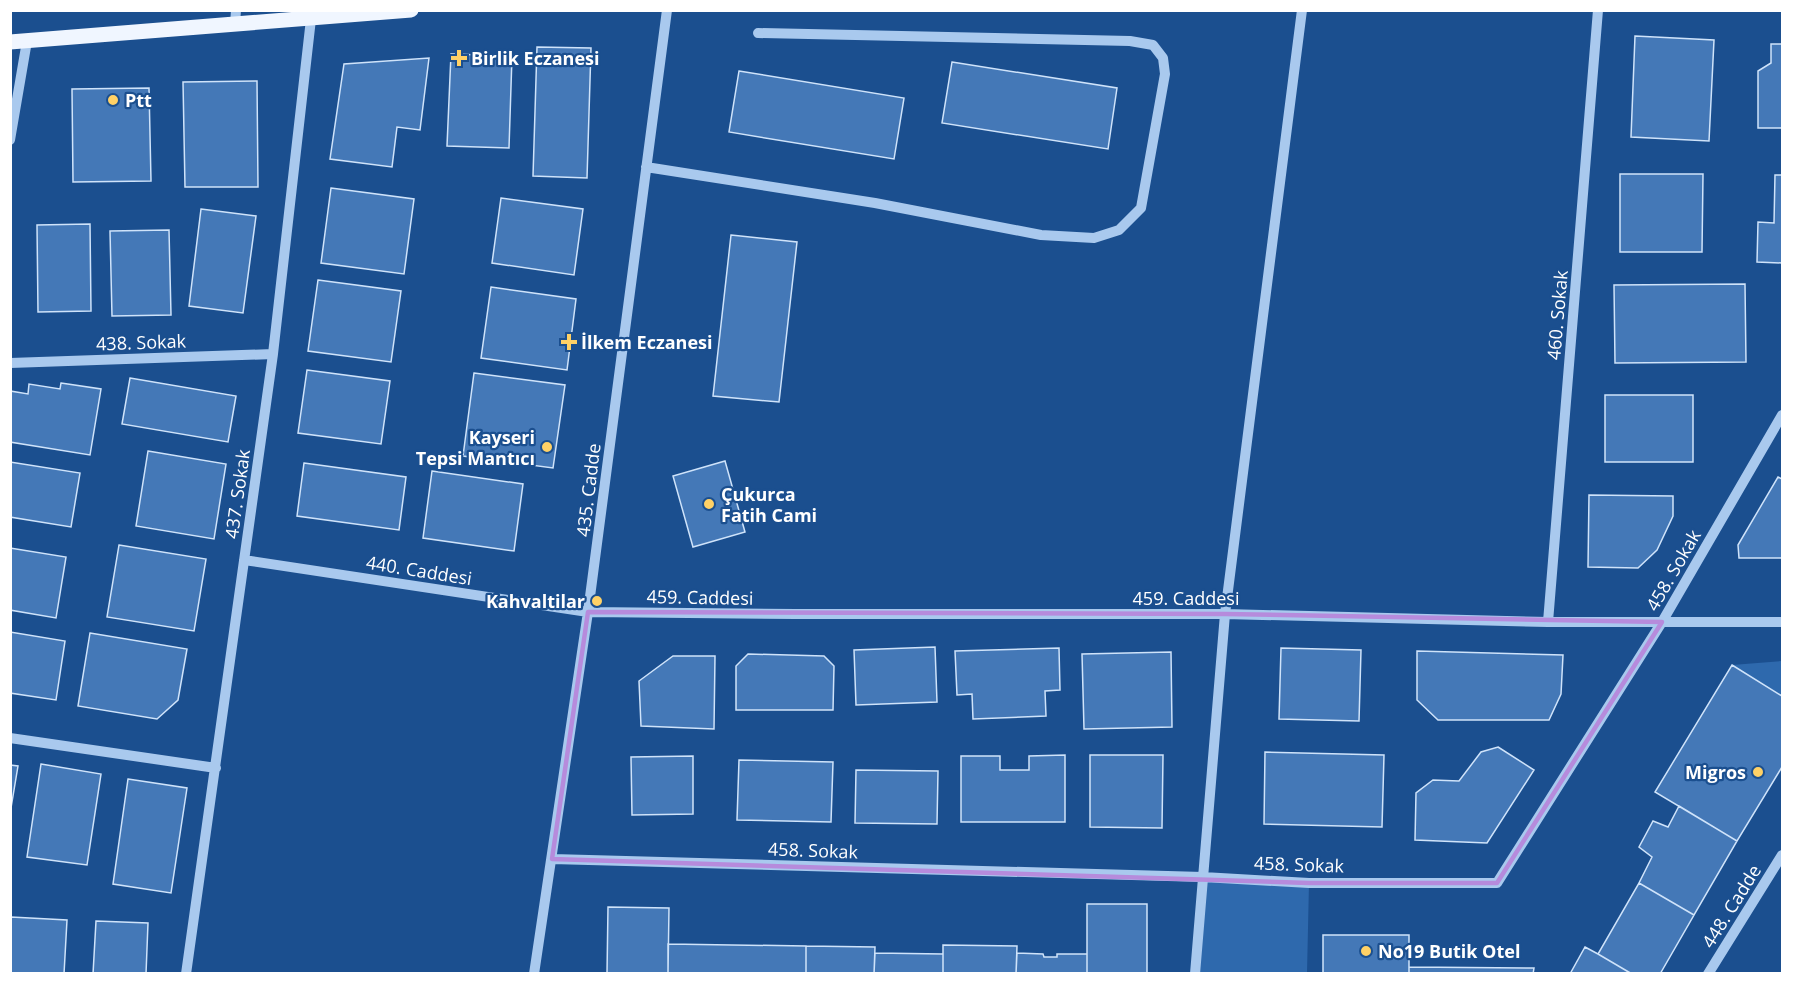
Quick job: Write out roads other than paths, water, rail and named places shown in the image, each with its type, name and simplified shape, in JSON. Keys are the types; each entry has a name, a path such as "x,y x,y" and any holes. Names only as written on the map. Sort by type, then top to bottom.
{"main road":[{"path":"10,42 235,18 311,19 411,10"}],"street":[{"name":"435. Cadde","path":"534,974 588,612 667,10"},
{"path":"1195,974 1225,614 1302,10"},
{"name":"460. Sokak","path":"1548,622 1598,10"},
{"name":"437. Sokak","path":"186,974 273,354 311,19"},
{"path":"646,167 875,203 1041,235 1094,238 1119,230 1141,208 1165,74 1163,58 1153,45 1130,40 758,33"},
{"path":"10,140 27,41"},
{"name":"438. Sokak","path":"10,363 273,354"},
{"name":"458. Sokak","path":"552,860 1203,877 1309,883 1497,883 1662,622 1782,415"},
{"name":"440. Caddesi","path":"244,560 588,612"},
{"name":"459. Caddesi","path":"588,612 1225,614 1548,622 1782,622"},
{"path":"10,738 216,768"},
{"name":"448. Cadde","path":"1708,974 1782,855"}],"place":[{"name":"Birlik Eczanesi","path":"459,58"},
{"name":"Ptt","path":"113,100"},
{"name":"İlkem Eczanesi","path":"569,342"},
{"name":"Kayseri Tepsi Mantıcı","path":"547,447"},
{"name":"Çukurca Fatih Cami","path":"709,504"},
{"name":"Kahvaltilar","path":"597,601"},
{"name":"Migros","path":"1758,772"},
{"name":"No19 Butik Otel","path":"1366,951"}]}
